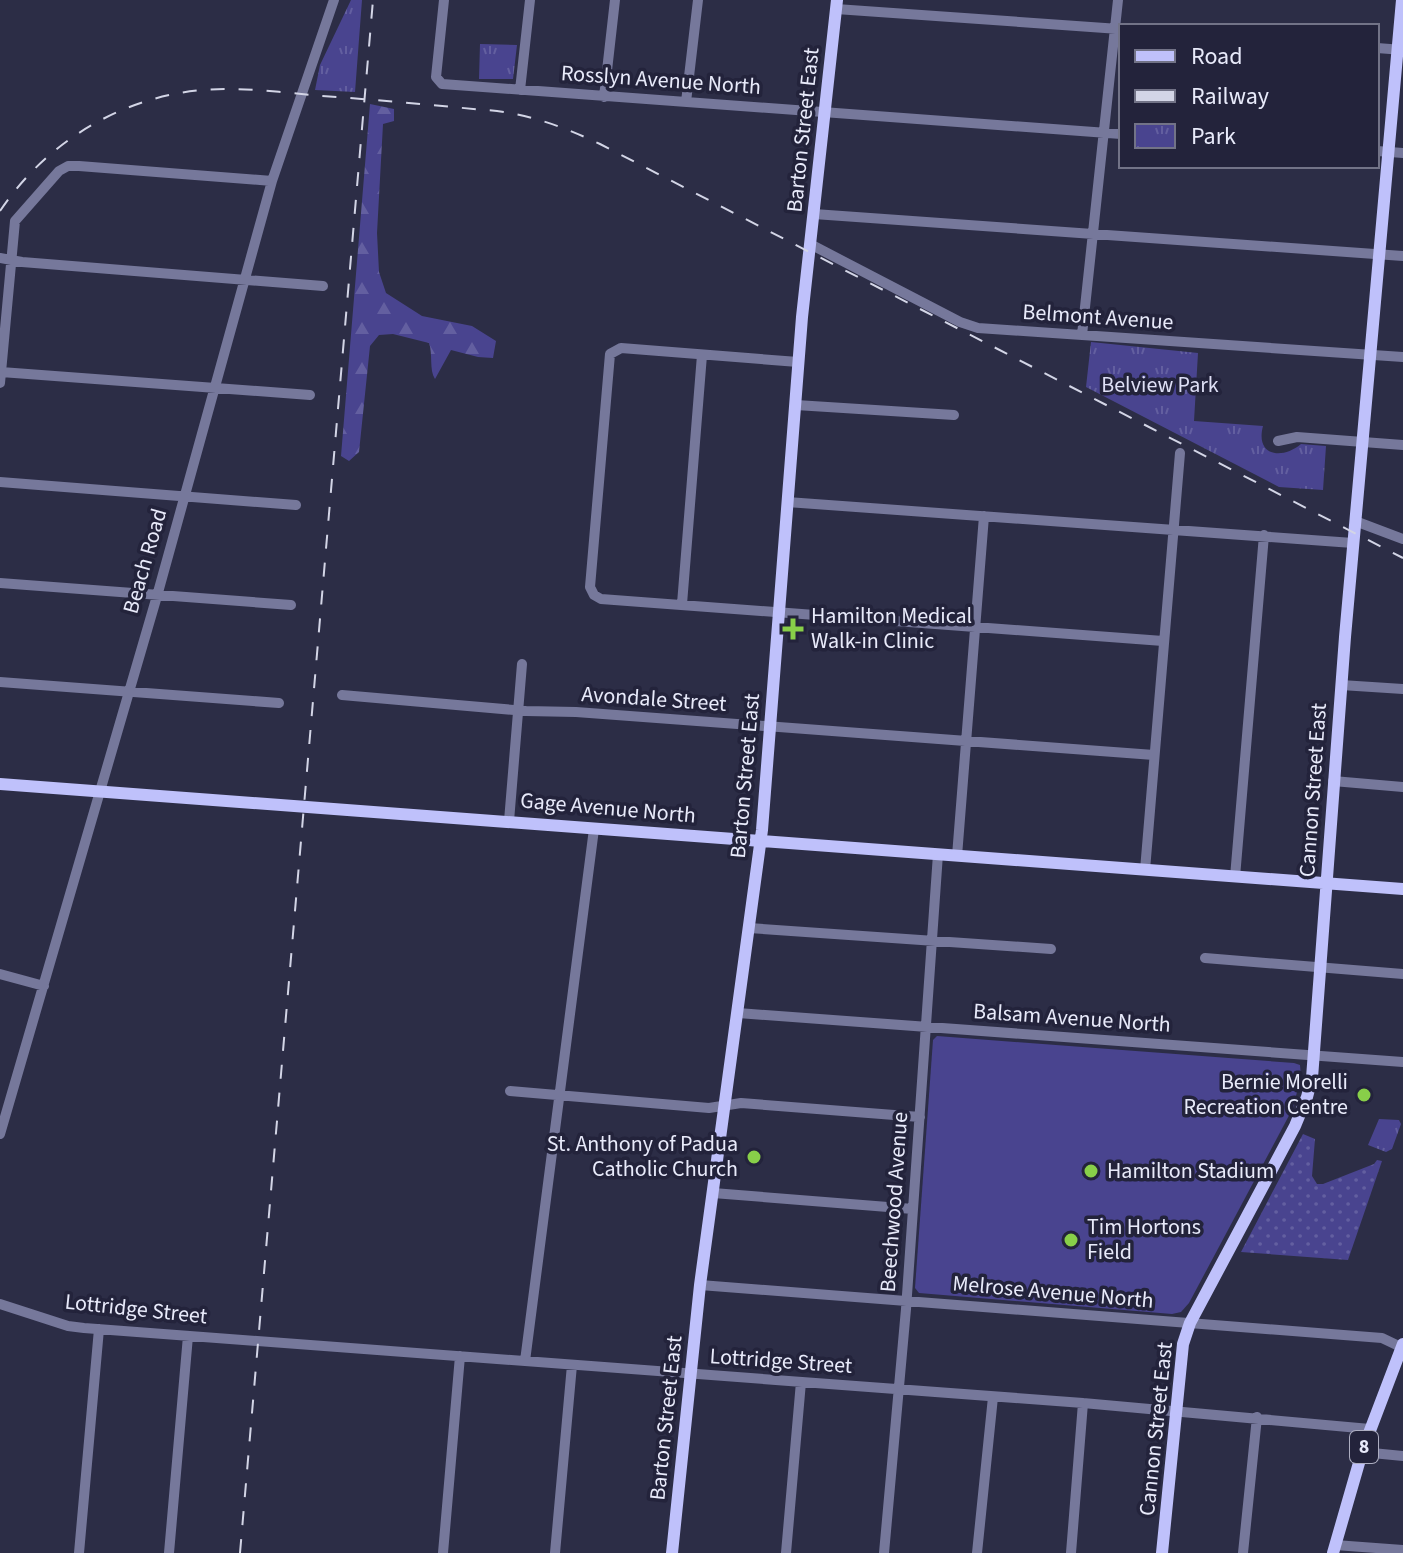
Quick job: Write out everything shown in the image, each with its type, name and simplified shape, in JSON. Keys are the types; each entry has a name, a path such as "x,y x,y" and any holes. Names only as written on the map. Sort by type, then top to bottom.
{"main road":[{"name":"Cannon Street East","path":"1162,1553 1181,1354 1190,1323 1295,1126 1307,1097 1315,1056 1333,781 1378,254 1383,152 1400,50 1402,0"},
{"name":"Barton Street East","path":"672,1553 700,1285 761,842 798,362 837,4"},
{"name":"Gage Avenue North","path":"1,787 99,791 1403,889"},
{"name":"8","path":"1334,1549 1362,1452 1403,1346"}],"street":[{"name":"Beach Road","path":"0,1134 157,596 272,181 334,0"},
{"name":"Rosslyn Avenue North","path":"444,0 436,77 442,84 1119,134"},
{"path":"520,90 530,0"},
{"path":"604,97 615,0"},
{"path":"686,102 698,0"},
{"path":"1082,335 1103,133 1118,28 1118,0"},
{"path":"837,4 1118,28"},
{"path":"1379,48 1400,50"},
{"path":"1383,152 1403,153"},
{"path":"0,383 5,259 18,215 51,177 68,166 272,181"},
{"path":"814,214 1403,256"},
{"name":"Belmont Avenue","path":"810,244 960,322 978,328 1403,357"},
{"path":"5,259 323,286"},
{"path":"798,362 621,348 610,354 591,574 592,593 601,599 1163,641"},
{"path":"682,604 702,355"},
{"path":"1,372 310,395"},
{"path":"796,405 954,415"},
{"path":"1278,441 1297,437 1403,445"},
{"path":"1145,870 1180,453"},
{"path":"0,482 296,505"},
{"path":"787,502 1353,543"},
{"path":"957,856 984,516"},
{"path":"1355,521 1403,539"},
{"path":"1235,877 1264,535"},
{"path":"0,583 291,605"},
{"path":"509,821 522,664"},
{"path":"0,682 279,703"},
{"path":"1341,685 1403,689"},
{"name":"Avondale Street","path":"342,695 1154,755"},
{"path":"1333,781 1403,787"},
{"path":"525,1361 594,829"},
{"name":"Beechwood Avenue","path":"884,1553 906,1300 938,854"},
{"path":"749,928 1051,949"},
{"path":"1205,958 1403,974"},
{"path":"0,974 44,986"},
{"name":"Balsam Avenue North","path":"738,1013 1403,1062"},
{"path":"510,1091 709,1108 741,1103 920,1117"},
{"path":"713,1193 913,1209"},
{"name":"Melrose Avenue North","path":"700,1285 1382,1338 1403,1346"},
{"name":"Lottridge Street","path":"0,1304 68,1326 99,1329 1083,1403 1370,1429"},
{"path":"79,1553 99,1329"},
{"path":"169,1553 188,1336"},
{"path":"443,1553 460,1356"},
{"path":"555,1553 572,1365"},
{"path":"786,1553 801,1382"},
{"path":"977,1553 993,1397"},
{"path":"1071,1553 1083,1403"},
{"path":"1243,1553 1257,1417"},
{"path":"1362,1452 1403,1456"},
{"path":"1334,1549 1403,1550"}],"green space":[{"path":"351,0 362,0 355,92 315,90 320,65"},
{"path":"480,44 517,45 513,79 479,79"},
{"path":"370,104 394,109 394,121 383,124 377,233 379,272 386,293 422,316 472,326 496,341 493,358 451,350 435,379 429,343 393,334 379,335 370,346 359,452 349,461 341,456"},
{"name":"Belview Park","path":"1091,342 1198,353 1194,421 1263,426 1263,444 1272,452 1286,452 1301,444 1326,446 1323,490 1279,487 1086,387"},
{"name":"Hamilton Stadium","path":"937,1036 1300,1065 1301,1076 1293,1108 1189,1303 1181,1312 1172,1314 919,1293 915,1288 933,1040"},
{"path":"1379,1119 1399,1120 1401,1124 1392,1149 1386,1152 1368,1145"},
{"path":"1303,1134 1315,1139 1312,1176 1317,1184 1374,1164 1377,1160 1382,1161 1348,1260 1241,1252"}],"railway":[{"path":"240,1553 373,0"},
{"path":"0,211 20,184 69,139 127,108 192,91 261,90 524,116 600,144 1403,558"}],"place":[{"name":"Hamilton Medical Walk-in Clinic","path":"793,629"},
{"name":"Bernie Morelli Recreation Centre","path":"1364,1095"},
{"name":"St. Anthony of Padua Catholic Church","path":"754,1157"},
{"name":"Hamilton Stadium","path":"1091,1171"},
{"name":"Tim Hortons Field","path":"1071,1240"}]}
